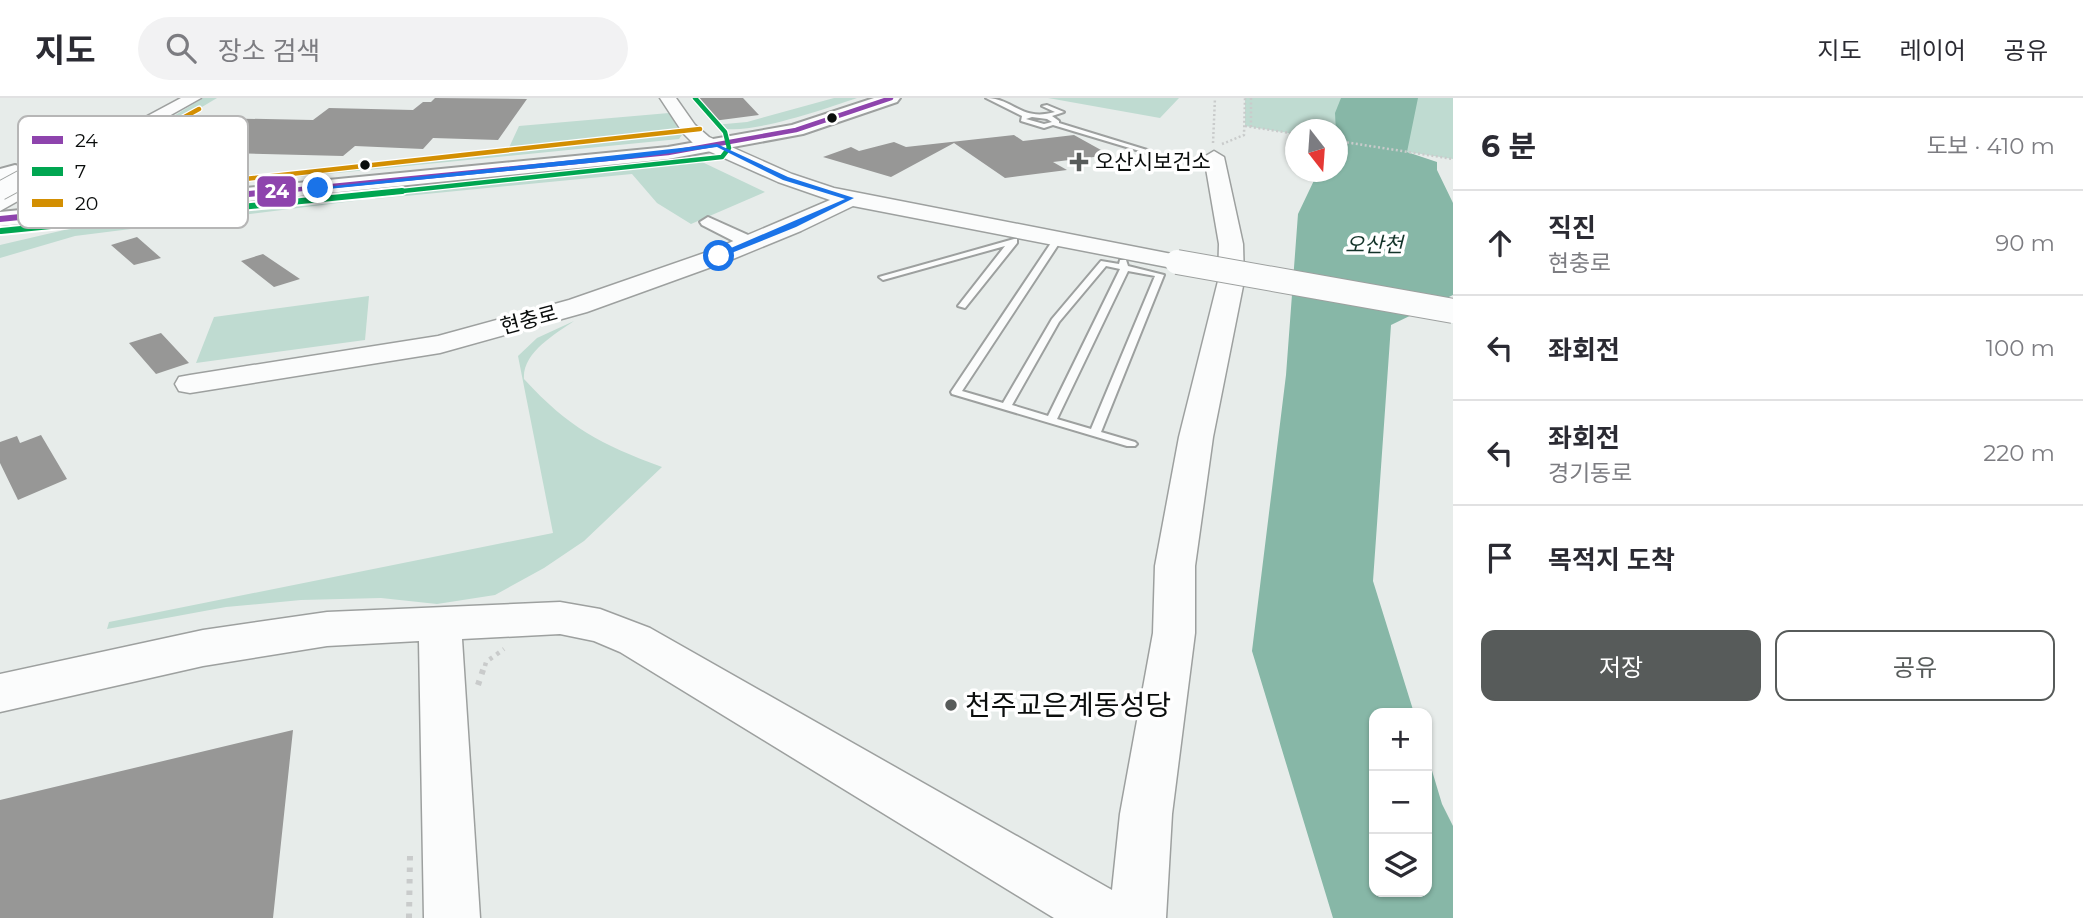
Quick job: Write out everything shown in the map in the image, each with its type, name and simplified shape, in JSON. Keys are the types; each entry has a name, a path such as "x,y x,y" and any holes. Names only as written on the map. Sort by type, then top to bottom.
{"main road":[{"path":"248,189 712,142 806,121 874,98"},
{"path":"248,195 619,158 806,127 891,98"},
{"path":"248,188 257,188"},
{"path":"248,197 318,188"},
{"path":"0,213 18,211"},
{"path":"0,219 18,217"},
{"path":"0,241 57,228"}],"street":[{"path":"131,111 156,98"},
{"path":"140,116 173,98"},
{"path":"150,116 192,98"},
{"path":"667,98 689,129 712,142 785,178 851,198 1017,237 1058,239 1123,260 1177,262 1453,311"},
{"path":"679,98 712,142"},
{"path":"1138,918 1146,814 1174,633 1175,566 1196,437 1231,281 1231,244 1215,150"},
{"path":"0,191 18,181"},
{"path":"0,204 18,194"},
{"name":"현충로","path":"191,384 440,344 578,306 751,243 851,198"},
{"path":"708,222 751,243"},
{"path":"0,693 253,638 327,629 560,618 600,626 635,640 1107,918"},
{"path":"440,623 452,918"}],"lane":[{"path":"989,98 1027,116 1047,116 1061,112 1045,106"},
{"path":"1027,116 1023,118 1028,123 1044,126 1055,124 1145,151 1176,167"},
{"path":"1047,116 1056,120 1055,124"},
{"path":"883,277 1017,237"},
{"path":"962,306 1017,237"},
{"path":"1058,239 957,392 1131,444"},
{"path":"1006,407 1055,321 1104,263 1123,260 1160,275 1095,433"},
{"path":"1051,420 1123,260"}],"path":[{"path":"1215,98 1215,150 1244,135 1245,98"},
{"path":"1251,98 1251,127"},
{"path":"1245,126 1285,132"},
{"path":"1348,143 1453,159"},
{"path":"477,694 478,678 486,662 509,646"}],"shaded area":[{"path":"203,98 217,98 187,116 174,116"},
{"path":"834,98 857,98 762,126 725,129 714,125 747,122"},
{"path":"1048,98 1179,98 1160,118"},
{"path":"1245,98 1453,98 1453,159 1348,143 1348,119 1285,119 1285,132 1245,126"},
{"path":"669,113 682,135 679,139 248,182 248,178 507,152 519,126"},
{"path":"685,160 700,161 765,192 691,224 657,203 632,174 375,199 377,188"},
{"path":"362,189 362,200 248,214 248,202"},
{"path":"73,228 139,228 75,236 0,258 0,245"},
{"path":"369,296 365,340 196,363 214,317"},
{"path":"574,321 549,338 534,353 528,361 524,379 556,410 587,433 662,467 584,541 544,568 495,595 437,604 381,598 301,600 226,607 107,629 109,622 553,533 518,356 537,338"}],"water":[{"name":"오산천","path":"1341,98 1418,98 1407,152 1437,162 1437,170 1453,203 1453,295 1391,325 1373,581 1412,708 1369,708 1369,897 1432,897 1432,771 1442,804 1453,826 1453,918 1333,918 1252,651 1286,375 1298,214 1313,182 1348,182 1348,119 1335,119"}],"building":[{"path":"435,98 527,99 498,140 433,138 423,149 355,146 343,156 248,154 248,119 313,120 329,108 413,110 423,102 431,102"},
{"path":"693,98 743,98 759,115 713,121"},
{"path":"1014,135 1023,141 1074,135 1110,155 1053,162 1067,170 1005,178 954,143 891,177 823,157 851,147 859,151 894,142 906,147"},
{"path":"137,237 161,258 134,265 111,245"},
{"path":"263,254 300,279 274,287 241,261"},
{"path":"161,333 189,363 156,374 129,343"},
{"path":"41,435 67,479 18,500 0,463 0,442 17,436 20,443"},
{"path":"293,730 273,918 0,918 0,800"}],"transit line":[{"name":"7","path":"248,207 620,170 722,157 729,148 725,132 695,98"},
{"name":"24","path":"248,194 668,153 796,130 891,98"},
{"name":"20","path":"186,116 199,109"},
{"name":"20","path":"248,179 700,129"},
{"name":"24","path":"0,219 18,217"},
{"name":"7","path":"1,231 31,228"}],"place":[{"name":"오산시보건소","path":"1079,162"},
{"name":"천주교은계동성당","path":"951,705"}],"route":[{"path":"318,188 717,146 785,178 851,198 793,226 719,256"}]}
